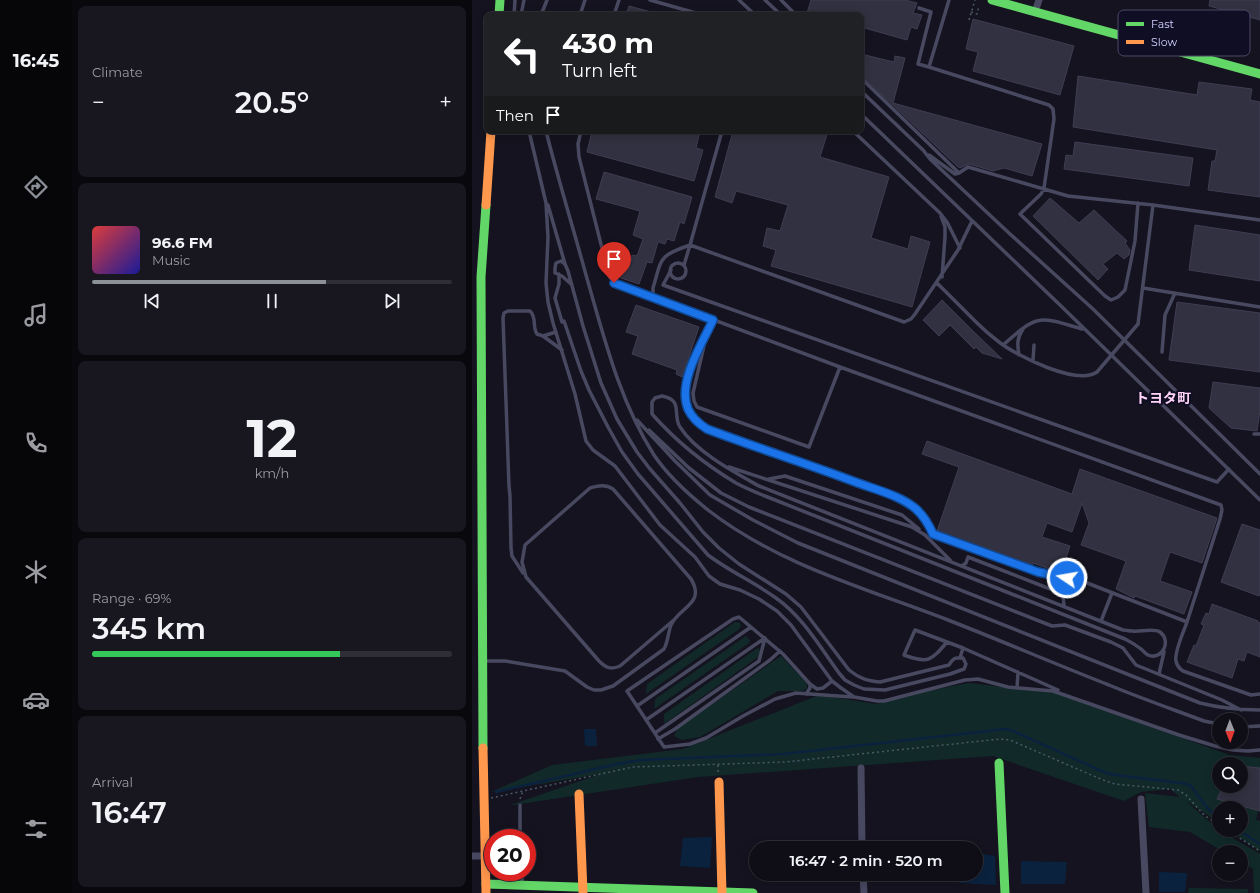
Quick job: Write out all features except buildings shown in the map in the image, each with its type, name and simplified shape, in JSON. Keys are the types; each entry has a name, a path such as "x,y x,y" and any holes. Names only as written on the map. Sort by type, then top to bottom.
{"street":[{"path":"499,12 500,0"},
{"path":"992,0 1118,35"},
{"path":"1035,12 1038,0"},
{"path":"1195,56 1260,74"},
{"path":"485,829 483,661 476,440 481,277 491,134"},
{"path":"999,763 1005,893"},
{"path":"861,768 862,841"},
{"path":"719,782 722,892"},
{"path":"580,794 583,890"},
{"path":"1141,799 1146,893"},
{"path":"472,856 484,856"},
{"path":"863,881 864,893"},
{"path":"486,888 522,885 583,890 753,893"}],"lane":[{"path":"514,12 515,0"},
{"path":"522,12 524,0"},
{"path":"542,12 547,0"},
{"path":"581,12 585,0"},
{"path":"615,12 619,0"},
{"path":"650,0 692,12"},
{"path":"739,0 752,12"},
{"path":"765,0 778,12"},
{"path":"781,0 793,12"},
{"path":"929,68 949,0"},
{"path":"919,8 931,12 918,64 1049,105 1053,109 1054,119 1044,188 1041,194 1020,214 1105,296 1112,300 1118,298 1125,290 1135,241 1138,203"},
{"path":"864,81 959,174"},
{"path":"864,94 923,150 955,174 959,174 968,167 1068,196 1138,203 1260,220"},
{"path":"864,117 1060,304 1083,329 1260,500"},
{"path":"530,134 546,203 548,222 546,283 548,302 580,413 586,441 593,450 615,466 660,525 695,557 709,576 720,584 740,590 760,599 777,611 791,625 832,681 854,697"},
{"path":"547,134 558,179 606,347 618,381 632,415 655,456 676,481 694,498 725,523 756,542 827,576 946,619 1111,686 1204,721 1212,723"},
{"path":"580,134 578,144 579,158 609,276 614,283 840,367 1221,505 1222,510 1220,519 1176,654 1176,662 1178,668 1183,671 1251,695 1260,694"},
{"path":"670,270 673,277 680,278 686,273 684,265 721,134"},
{"path":"856,134 940,213 947,222 960,248"},
{"path":"923,150 930,159 1010,234 1093,309 1260,474"},
{"path":"540,179 592,359 617,420 627,437 650,469 703,532 739,564 786,594 801,607 849,670 858,677 869,681 880,682 949,664 952,659 957,657 963,658 966,664 964,669 950,674 885,690 864,689 854,685 839,673 800,620 777,598 720,564 708,555 638,474 622,452 608,428 581,371 564,321 562,322 555,298 559,284 558,274"},
{"path":"937,283 984,329 1003,345 1019,355 1051,369 1073,375 1092,376 1138,324 1152,205"},
{"path":"940,213 945,227 942,277"},
{"path":"660,300 655,298 653,288 662,258 670,252 690,245 904,322 911,319 942,277 960,248 972,221"},
{"path":"565,264 561,261 556,263 554,268 555,272 571,284"},
{"path":"684,265 680,263 675,264 666,276 663,285 1217,482 1229,469"},
{"path":"1142,288 1260,307"},
{"path":"1162,352 1165,315 1175,293"},
{"path":"526,577 522,562 525,545 590,488 608,486 613,489 691,579 695,586 695,598 692,603 675,619 620,666 614,669 608,668 599,661 526,577 512,556 504,313 530,311 534,316 534,331 562,350"},
{"path":"1003,345 1026,325 1035,320 1049,319 1083,329"},
{"path":"713,320 692,365 686,384 688,409 699,423 707,429 891,495 916,508 924,517 933,534 1038,572 1082,581 1187,622"},
{"path":"1019,355 1017,345 1018,336 1026,325"},
{"path":"708,330 693,393 694,401 697,407 809,447 840,367"},
{"path":"543,336 556,332"},
{"path":"1033,361 1034,345"},
{"path":"1159,674 1165,647 1165,639 1160,632 1153,630 1123,630 759,486 722,464 688,438 679,426 675,403 670,398 662,396 656,398 652,402 652,414 708,464 737,483 764,496 1125,639 1133,643 1148,655 1156,656 1161,653 1165,647"},
{"path":"632,415 689,468 722,493 748,507 1052,626 1065,625 1111,642 1123,648 1136,665 1222,700 1242,710"},
{"path":"632,415 674,461 710,495 753,520 798,543 1200,703 1215,707 1260,710"},
{"path":"1254,434 1260,434"},
{"path":"722,464 912,527 925,534"},
{"path":"768,479 785,476 902,515 925,534 952,562"},
{"path":"962,566 966,563 968,557 1063,594 1064,606"},
{"path":"1101,621 1112,593"},
{"path":"832,681 823,688 817,689 810,684 780,651 739,617 733,619 627,691 664,747 690,744 706,738 775,699 796,693 854,697 884,701 965,680 978,679 1008,688 1053,691 1068,695"},
{"path":"483,661 505,661 565,672 594,690 606,689 613,686 664,649 675,619"},
{"path":"637,706 751,627"},
{"path":"947,642 938,652 927,660 917,660 904,655 915,630 947,642 963,648 1068,695 1179,735 1233,750 1260,750"},
{"path":"646,720 765,638"},
{"path":"655,733 759,661 765,638"},
{"path":"960,658 963,648"},
{"path":"658,739 675,729 770,660 780,651"},
{"path":"1017,688 1018,672"},
{"path":"806,694 810,688 810,684"},
{"path":"1248,727 1260,726"},
{"path":"520,804 520,829"}],"path":[{"path":"969,20 975,0"},
{"path":"971,12 977,14 979,6"},
{"path":"492,798 633,767 785,762 1000,739 1010,740 1115,784 1178,790 1186,795 1204,815 1212,820"},
{"path":"520,804 523,791"},
{"path":"1238,837 1260,851"}],"green space":[{"path":"735,622 740,623 741,626 738,630 646,694 647,684"},
{"path":"746,636 750,640 749,643 654,709 655,699"},
{"path":"759,648 760,651 758,657 664,724 664,714"},
{"path":"781,656 807,683 807,688 803,691 778,691 700,737 682,740 674,736 678,728"},
{"path":"969,683 1055,693 1230,755 1260,758 1260,768 1248,767 1248,757 1212,757 1212,793 1220,793 1217,798 1226,801 1212,801 1212,818 1185,800 1212,824 1212,837 1231,837 1245,845 1212,845 1190,832 1149,827 1145,793 1180,797 1170,789 1141,792 1124,801 993,756 698,777 507,806 601,774 491,792 552,765 683,749 819,695 876,704 932,690"},
{"path":"1248,808 1258,811 1256,820 1260,821 1260,851 1239,837 1248,837"},
{"path":"1248,847 1260,854 1260,893 1254,893 1253,869 1248,866"},
{"path":"1189,888 1248,889 1248,893 1188,893"}],"water":[{"path":"584,729 596,729 597,746 585,746"},
{"path":"712,837 710,868 680,866 683,838"},
{"path":"983,854 995,856 996,885 959,883 959,881 983,881"},
{"path":"1021,861 1067,862 1065,884 1021,884"},
{"path":"1159,872 1187,873 1185,892 1159,892"}],"waterway":[{"path":"496,792 617,764 641,760 784,754 1005,729 1013,731 1106,773 1190,785 1212,812"},
{"path":"1248,836 1260,844"}],"traffic: fast":[{"path":"499,12 500,0"},
{"path":"992,0 1118,35"},
{"path":"1195,56 1260,74"},
{"path":"483,748 481,277 486,205"},
{"path":"999,763 1005,893"},
{"path":"486,884 753,893"}],"traffic: slow":[{"path":"486,205 491,134"},
{"path":"483,748 486,893"},
{"path":"719,782 722,893"},
{"path":"579,794 583,892"}],"district":[{"name":"トヨタ町","path":"1163,398"}],"route":[{"path":"614,283 713,320 692,365 686,384 688,409 694,418 707,429 891,495 916,508 924,517 933,534 952,542 1038,572 1067,578"}]}
